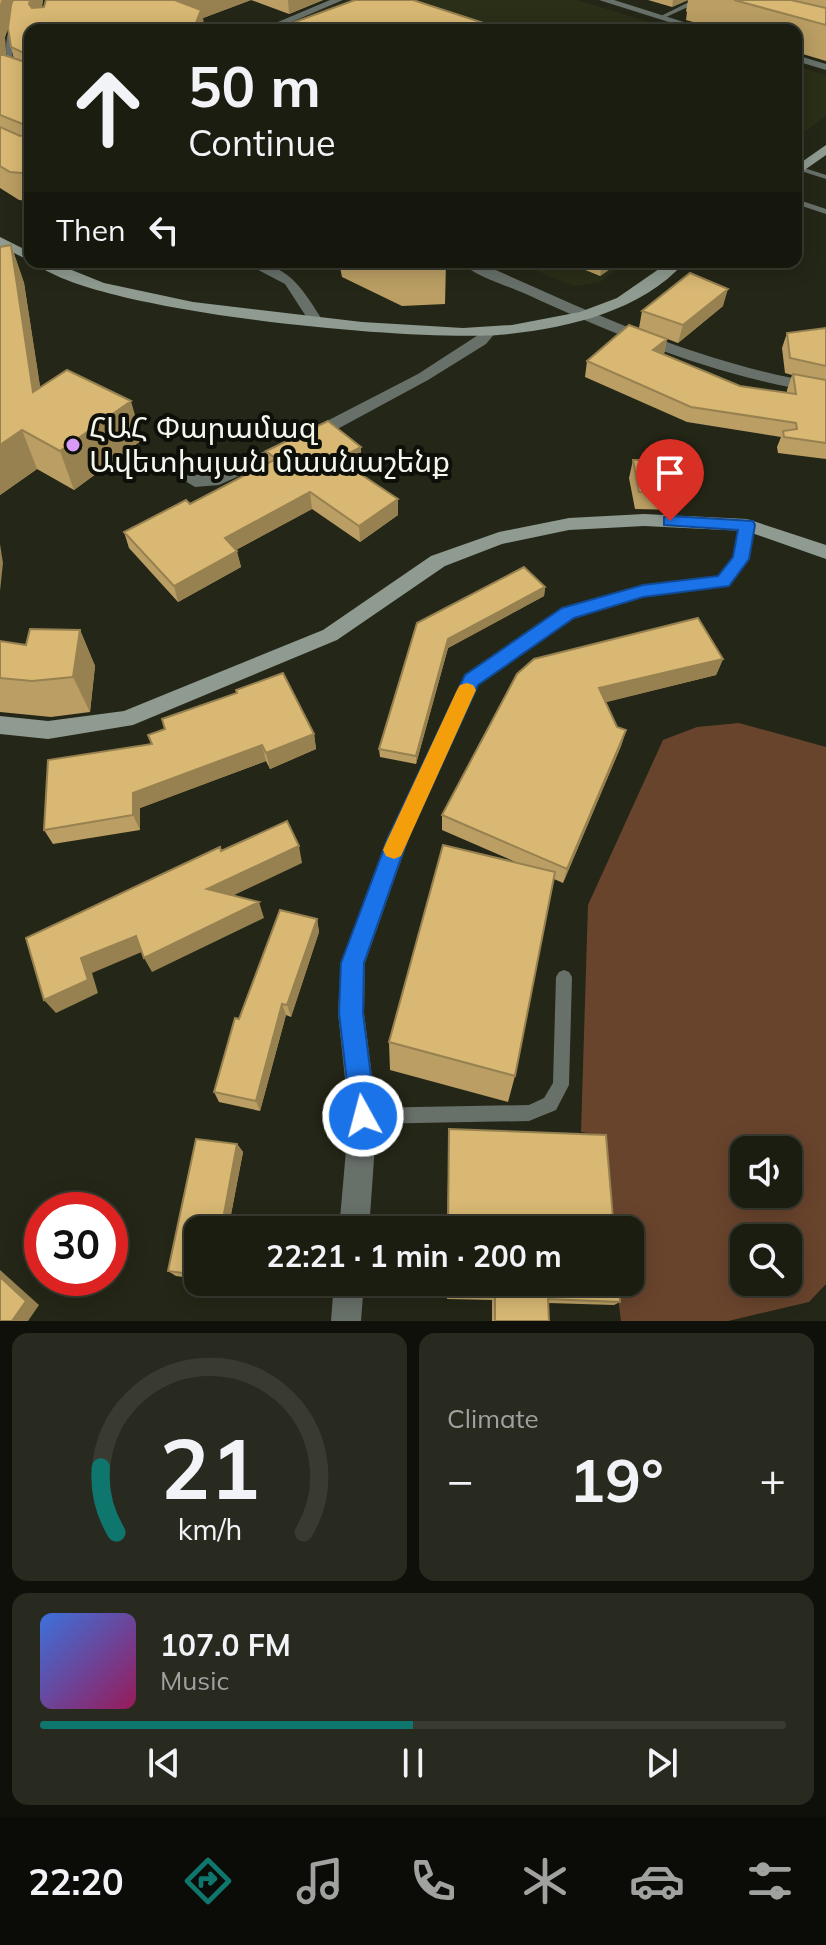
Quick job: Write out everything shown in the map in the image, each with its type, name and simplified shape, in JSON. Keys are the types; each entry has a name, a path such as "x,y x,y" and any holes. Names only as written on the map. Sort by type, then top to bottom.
{"street":[{"path":"279,24 338,0"},
{"path":"604,0 685,24"},
{"path":"802,60 826,67"},
{"path":"802,168 826,149"},
{"path":"0,241 24,254"},
{"path":"55,268 100,288 217,310 387,328 489,332 586,315 631,298 670,268"},
{"path":"263,268 290,281 316,321"},
{"path":"480,268 691,358 773,382 826,389"},
{"path":"180,473 195,481 213,481 300,442 423,377 481,341 489,332"},
{"path":"0,725 48,730 126,719 330,635 438,561 499,538 584,523 644,520 747,525 826,552"},
{"path":"355,1216 363,1116 351,1013 353,963 398,838"},
{"path":"346,1321 348,1296"}],"lane":[{"path":"0,79 13,76 6,47 8,32 24,2 12,0"},
{"path":"662,17 689,4 713,11"},
{"path":"802,171 826,177"},
{"path":"802,203 826,212"},
{"path":"398,838 471,680 568,613 643,591 723,581 741,559 747,525"},
{"path":"363,1116 529,1113 550,1104 561,1085 564,977"}],"shaded area":[{"path":"347,0 577,0 656,24 288,24"},
{"path":"802,68 826,75 826,116 802,134"},
{"path":"530,268 619,268 600,282 573,286"},
{"path":"739,723 826,747 826,1284 809,1302 728,1321 621,1321 618,1296 644,1296 644,1216 610,1216 603,1135 581,1132 588,905 663,740 697,727"}],"building":[{"path":"13,0 30,0 32,8 44,7 46,0 181,0 177,1 201,10 195,24 24,24 24,53 11,47 8,28"},
{"path":"355,0 413,0 487,24 289,24"},
{"path":"734,0 791,0 826,8 826,25"},
{"path":"0,55 24,62 24,125 0,115"},
{"path":"0,127 24,135 24,174 10,172 0,166"},
{"path":"11,245 33,392 67,370 131,401 60,451 22,430 0,445 0,247"},
{"path":"690,273 728,289 683,325 642,311"},
{"path":"629,325 667,339 653,350 740,386 796,394 793,374 826,380 826,443 784,437 783,431 797,429 796,423 691,407 587,361"},
{"path":"826,328 826,366 790,358 787,333"},
{"path":"328,421 361,447 338,459 398,499 359,526 310,492 225,538 237,551 174,586 124,532 186,500 190,504 276,459 266,451"},
{"path":"633,460 659,460 660,468 679,468 684,492 639,492"},
{"path":"524,567 545,587 448,639 416,756 379,749 417,623"},
{"path":"698,618 723,659 599,688 617,727 626,730 567,869 442,815 517,674 534,659"},
{"path":"30,629 80,630 73,677 32,681 0,678 0,641 26,645"},
{"path":"283,673 314,734 266,753 262,745 133,793 133,815 44,830 48,760 152,744 148,735 165,729 162,719"},
{"path":"287,821 299,846 207,889 259,902 144,958 136,936 81,958 88,980 44,1000 26,938 220,847 221,851"},
{"path":"443,845 555,872 515,1076 389,1042"},
{"path":"280,910 317,919 287,1005 282,1004 256,1101 214,1092 235,1018 239,1019"},
{"path":"449,1129 606,1135 613,1216 448,1216"},
{"path":"196,1139 237,1144 224,1216 184,1216 184,1273 168,1271"},
{"path":"0,1277 26,1301 12,1321 0,1321"},
{"path":"472,1296 620,1296 620,1302 548,1299 549,1321 495,1321 495,1297"}],"slow traffic":[{"path":"394,850 467,690"}],"place":[{"name":"ՀԱՀ Փարամազ Ավետիսյան մասնաշենք","path":"73,445"}],"route":[{"path":"363,1116 351,1013 353,963 398,838 471,680 568,613 643,591 723,581 741,559 747,525 670,521"}]}
